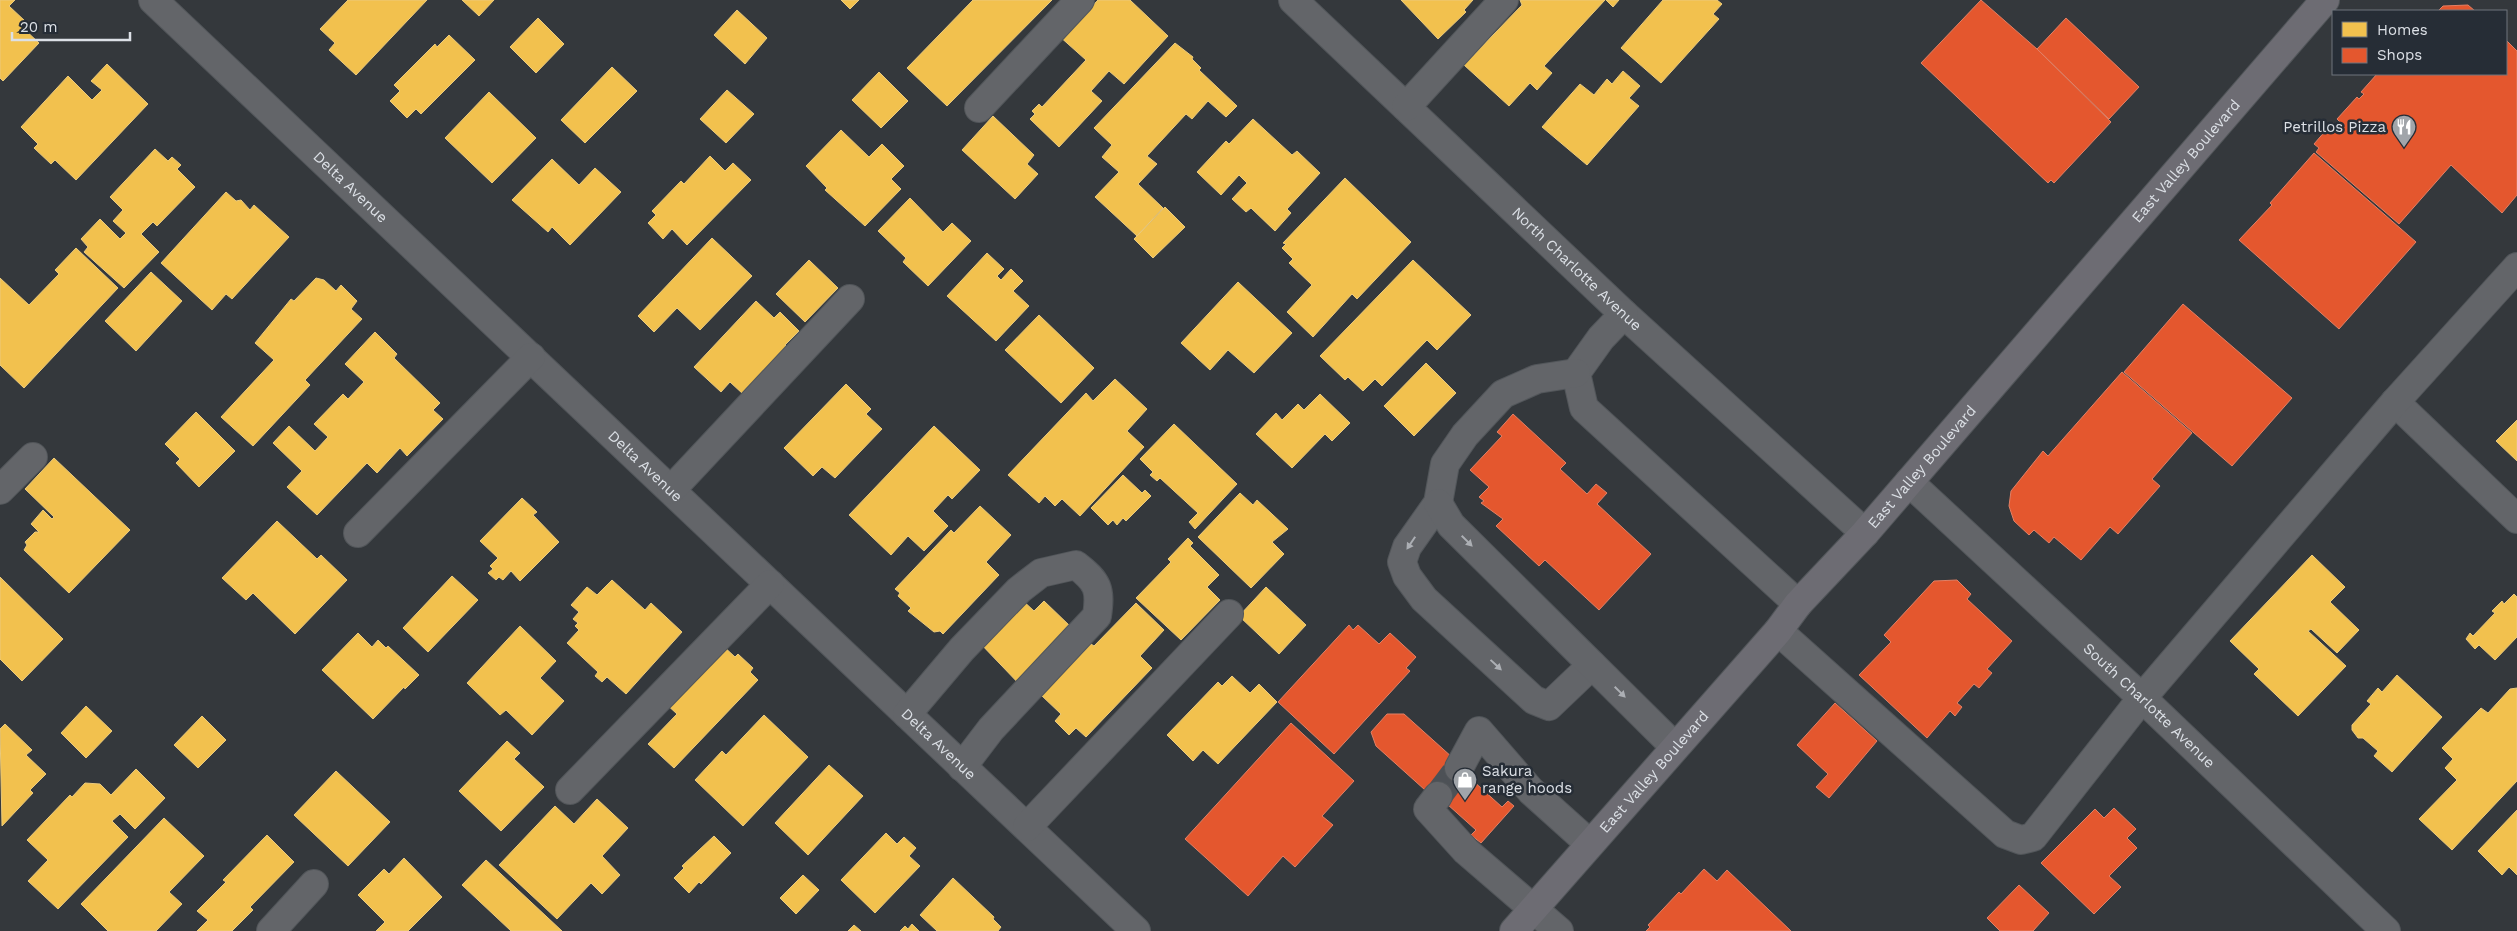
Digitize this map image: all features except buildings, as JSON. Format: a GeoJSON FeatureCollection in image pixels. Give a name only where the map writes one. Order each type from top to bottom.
{"type":"FeatureCollection","features":[{"type":"Feature","properties":{"kind":"main road","name":"East Valley Boulevard"},"geometry":{"type":"LineString","coordinates":[[1514,931],[1778,631],[1798,604],[1865,533],[2326,0]]}},
{"type":"Feature","properties":{"kind":"street","name":"Delta Avenue"},"geometry":{"type":"LineString","coordinates":[[154,0],[1136,931]]}},
{"type":"Feature","properties":{"kind":"street"},"geometry":{"type":"LineString","coordinates":[[979,108],[1080,0]]}},
{"type":"Feature","properties":{"kind":"street","name":"North Charlotte Avenue"},"geometry":{"type":"LineString","coordinates":[[1293,0],[1624,314],[1865,533]]}},
{"type":"Feature","properties":{"kind":"street"},"geometry":{"type":"LineString","coordinates":[[1406,107],[1504,0]]}},
{"type":"Feature","properties":{"kind":"street"},"geometry":{"type":"LineString","coordinates":[[1778,631],[2005,834],[2021,840],[2033,837],[2142,698],[2396,402],[2517,267]]}},
{"type":"Feature","properties":{"kind":"street"},"geometry":{"type":"LineString","coordinates":[[671,490],[850,299]]}},
{"type":"Feature","properties":{"kind":"street"},"geometry":{"type":"LineString","coordinates":[[1592,665],[1549,706],[1534,700],[1424,599],[1407,576],[1402,562],[1407,547],[1438,503],[1445,464],[1465,435],[1503,394],[1537,379],[1576,373],[1601,338],[1624,314]]}},
{"type":"Feature","properties":{"kind":"street"},"geometry":{"type":"LineString","coordinates":[[358,533],[531,357]]}},
{"type":"Feature","properties":{"kind":"street"},"geometry":{"type":"LineString","coordinates":[[1576,373],[1584,408],[1798,604]]}},
{"type":"Feature","properties":{"kind":"street"},"geometry":{"type":"LineString","coordinates":[[2396,402],[2517,520]]}},
{"type":"Feature","properties":{"kind":"street"},"geometry":{"type":"LineString","coordinates":[[0,490],[33,457]]}},
{"type":"Feature","properties":{"kind":"street","name":"South Charlotte Avenue"},"geometry":{"type":"LineString","coordinates":[[1909,482],[2142,698],[2386,931]]}},
{"type":"Feature","properties":{"kind":"street"},"geometry":{"type":"LineString","coordinates":[[1438,503],[1451,525],[1675,747]]}},
{"type":"Feature","properties":{"kind":"street"},"geometry":{"type":"LineString","coordinates":[[907,714],[962,649],[1026,584],[1041,573],[1076,565],[1091,576],[1100,593],[1097,616],[991,729],[962,767]]}},
{"type":"Feature","properties":{"kind":"street"},"geometry":{"type":"LineString","coordinates":[[570,790],[770,584]]}},
{"type":"Feature","properties":{"kind":"street"},"geometry":{"type":"LineString","coordinates":[[1027,827],[1229,614]]}},
{"type":"Feature","properties":{"kind":"street"},"geometry":{"type":"LineString","coordinates":[[1459,768],[1479,731],[1531,791],[1590,844]]}},
{"type":"Feature","properties":{"kind":"street"},"geometry":{"type":"LineString","coordinates":[[1438,796],[1428,809],[1466,851],[1534,907],[1559,931]]}},
{"type":"Feature","properties":{"kind":"street"},"geometry":{"type":"LineString","coordinates":[[271,931],[314,884]]}},
{"type":"Feature","properties":{"kind":"tunnel"},"geometry":{"type":"LineString","coordinates":[[1438,796],[1459,768]]}},
{"type":"Feature","properties":{"kind":"place","name":"Petrillos Pizza"},"geometry":{"type":"Point","coordinates":[2404,148]}},
{"type":"Feature","properties":{"kind":"place","name":"Sakura range hoods"},"geometry":{"type":"Point","coordinates":[1465,801]}}]}
